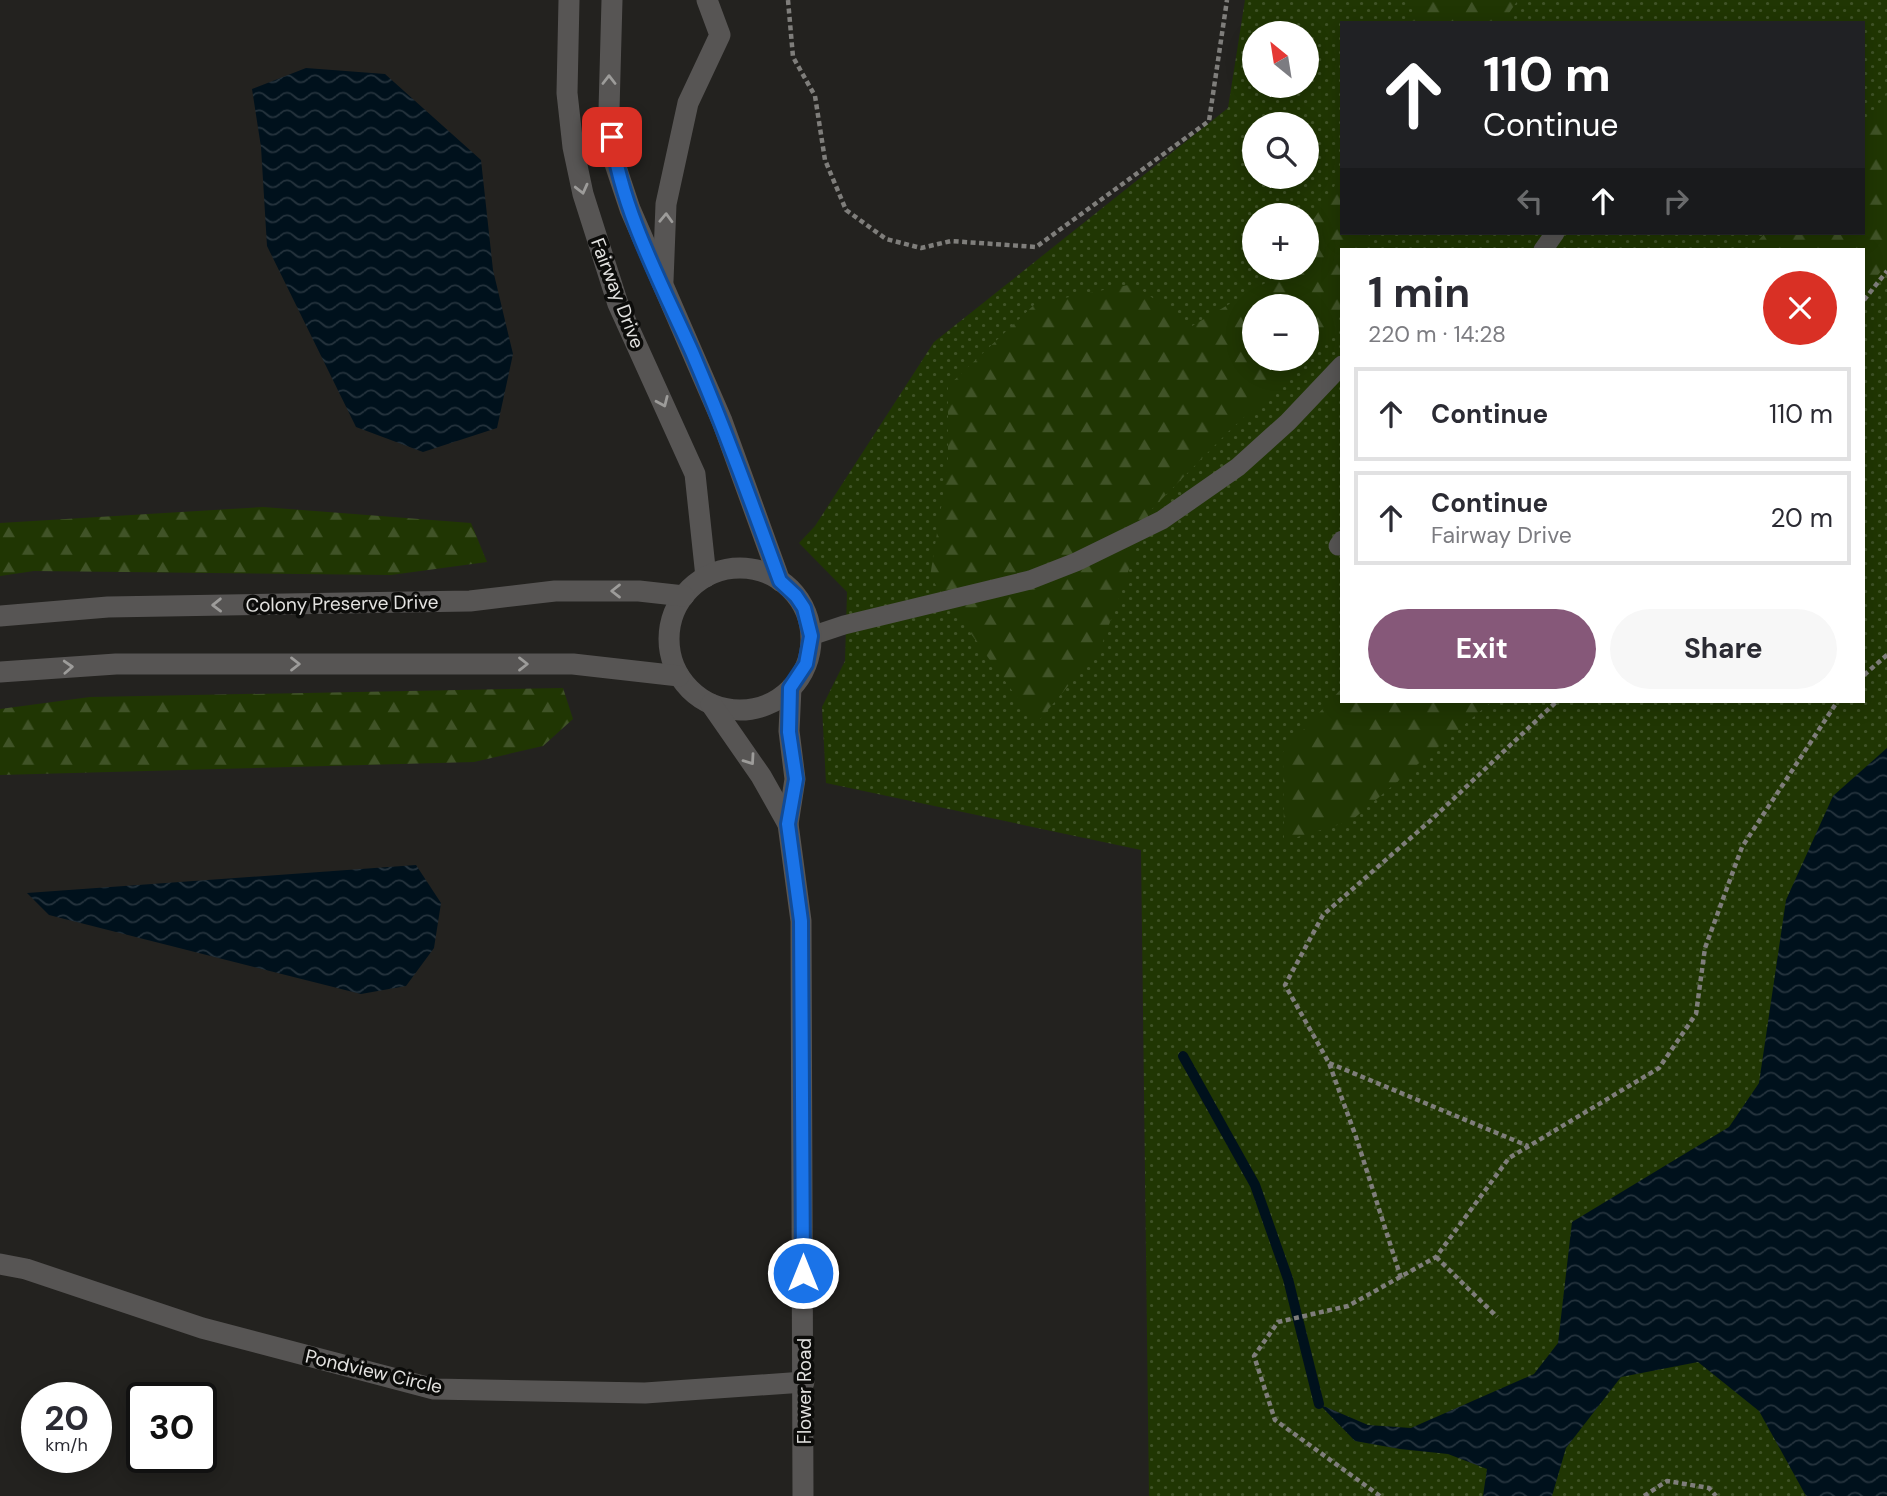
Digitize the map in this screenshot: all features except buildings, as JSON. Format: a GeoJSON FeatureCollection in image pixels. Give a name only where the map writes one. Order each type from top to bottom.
{"type":"FeatureCollection","features":[{"type":"Feature","properties":{"kind":"street","name":"Fairway Drive"},"geometry":{"type":"LineString","coordinates":[[569,0],[567,93],[573,147],[583,194],[618,304],[695,474],[706,577]]}},
{"type":"Feature","properties":{"kind":"street"},"geometry":{"type":"LineString","coordinates":[[612,0],[609,110],[615,164],[630,209],[722,421],[780,581]]}},
{"type":"Feature","properties":{"kind":"street"},"geometry":{"type":"LineString","coordinates":[[663,286],[666,204],[688,103],[720,35],[707,0]]}},
{"type":"Feature","properties":{"kind":"street"},"geometry":{"type":"LineString","coordinates":[[739,568],[761,572],[780,581],[804,608],[811,636],[806,664],[790,688],[780,698],[753,709],[725,709],[711,704],[693,692],[679,677],[669,649],[669,635],[676,607],[684,596],[706,577],[719,571],[739,568]]}},
{"type":"Feature","properties":{"kind":"street","name":"Colony Preserve Drive"},"geometry":{"type":"LineString","coordinates":[[0,615],[108,607],[470,601],[555,591],[639,591],[684,596]]}},
{"type":"Feature","properties":{"kind":"street"},"geometry":{"type":"LineString","coordinates":[[0,673],[116,664],[573,664],[679,677]]}},
{"type":"Feature","properties":{"kind":"street","name":"Flower Road"},"geometry":{"type":"LineString","coordinates":[[790,688],[789,732],[796,779],[788,824],[801,921],[803,1496]]}},
{"type":"Feature","properties":{"kind":"street","name":"Flower Road"},"geometry":{"type":"LineString","coordinates":[[711,704],[761,776],[788,824]]}},
{"type":"Feature","properties":{"kind":"street","name":"Pondview Circle"},"geometry":{"type":"LineString","coordinates":[[0,1264],[26,1269],[202,1328],[433,1389],[645,1393],[804,1382]]}},
{"type":"Feature","properties":{"kind":"lane"},"geometry":{"type":"LineString","coordinates":[[811,636],[844,625],[1030,580],[1076,562],[1162,520],[1238,467],[1288,422],[1340,367]]}},
{"type":"Feature","properties":{"kind":"path"},"geometry":{"type":"LineString","coordinates":[[788,0],[793,57],[815,96],[825,160],[846,211],[886,239],[921,248],[951,240],[1036,247],[1209,121],[1227,0]]}},
{"type":"Feature","properties":{"kind":"path"},"geometry":{"type":"LineString","coordinates":[[1865,299],[1887,271]]}},
{"type":"Feature","properties":{"kind":"path"},"geometry":{"type":"LineString","coordinates":[[1865,674],[1887,655]]}},
{"type":"Feature","properties":{"kind":"path"},"geometry":{"type":"LineString","coordinates":[[1401,1278],[1356,1137],[1329,1063],[1285,985],[1323,915],[1430,821],[1555,703]]}},
{"type":"Feature","properties":{"kind":"path"},"geometry":{"type":"LineString","coordinates":[[1380,1496],[1275,1420],[1254,1356],[1278,1322],[1349,1306],[1436,1257],[1508,1158],[1658,1068],[1696,1014],[1705,948],[1742,847],[1835,703]]}},
{"type":"Feature","properties":{"kind":"path"},"geometry":{"type":"LineString","coordinates":[[1329,1063],[1528,1146]]}},
{"type":"Feature","properties":{"kind":"path"},"geometry":{"type":"LineString","coordinates":[[1436,1257],[1497,1317]]}},
{"type":"Feature","properties":{"kind":"path"},"geometry":{"type":"LineString","coordinates":[[1644,1496],[1667,1481],[1709,1488],[1716,1496]]}},
{"type":"Feature","properties":{"kind":"green space"},"geometry":{"type":"Polygon","coordinates":[[[1245,0],[1887,0],[1887,1496],[1149,1496],[1141,850],[826,783],[822,707],[845,661],[847,592],[799,543],[815,526],[934,342],[1228,108],[1245,0]]]}},
{"type":"Feature","properties":{"kind":"green space"},"geometry":{"type":"Polygon","coordinates":[[[1417,0],[1518,0],[1503,21],[1408,21],[1417,0]]]}},
{"type":"Feature","properties":{"kind":"green space"},"geometry":{"type":"Polygon","coordinates":[[[1887,95],[1887,264],[1865,291],[1865,248],[1752,248],[1763,235],[1865,235],[1865,120],[1887,95]]]}},
{"type":"Feature","properties":{"kind":"green space"},"geometry":{"type":"Polygon","coordinates":[[[1340,174],[1340,235],[1369,235],[1367,248],[1340,248],[1340,316],[1329,340],[1319,349],[1319,294],[1247,294],[1267,282],[1319,280],[1319,211],[1330,196],[1340,174]]]}},
{"type":"Feature","properties":{"kind":"green space"},"geometry":{"type":"Polygon","coordinates":[[[1133,284],[1192,326],[1242,297],[1242,371],[1295,371],[1229,431],[1150,511],[1101,647],[1036,724],[930,577],[948,464],[948,386],[1035,304],[1133,284]]]}},
{"type":"Feature","properties":{"kind":"green space"},"geometry":{"type":"Polygon","coordinates":[[[263,507],[471,523],[487,562],[391,575],[34,571],[0,576],[0,523],[263,507]]]}},
{"type":"Feature","properties":{"kind":"green space"},"geometry":{"type":"Polygon","coordinates":[[[563,688],[573,719],[543,746],[474,762],[0,775],[0,709],[90,697],[563,688]]]}},
{"type":"Feature","properties":{"kind":"green space"},"geometry":{"type":"Polygon","coordinates":[[[1340,690],[1340,703],[1490,703],[1351,821],[1284,841],[1283,752],[1340,690]]]}},
{"type":"Feature","properties":{"kind":"water"},"geometry":{"type":"Polygon","coordinates":[[[306,68],[385,74],[481,160],[493,270],[513,354],[497,428],[423,452],[356,427],[267,246],[261,147],[252,89],[306,68]]]}},
{"type":"Feature","properties":{"kind":"water"},"geometry":{"type":"Polygon","coordinates":[[[1887,748],[1887,1496],[1806,1496],[1759,1411],[1698,1362],[1621,1377],[1566,1448],[1552,1496],[1483,1496],[1487,1469],[1448,1454],[1355,1441],[1319,1404],[1368,1425],[1411,1428],[1534,1374],[1558,1343],[1572,1222],[1729,1127],[1759,1083],[1786,900],[1833,796],[1887,748]]]}},
{"type":"Feature","properties":{"kind":"water"},"geometry":{"type":"Polygon","coordinates":[[[416,865],[441,903],[434,948],[406,986],[361,994],[49,915],[27,893],[416,865]]]}},
{"type":"Feature","properties":{"kind":"waterway"},"geometry":{"type":"LineString","coordinates":[[1183,1056],[1255,1185],[1288,1279],[1319,1404]]}},
{"type":"Feature","properties":{"kind":"route"},"geometry":{"type":"LineString","coordinates":[[612,137],[615,164],[630,209],[722,421],[780,581],[804,608],[811,636],[806,664],[790,688],[789,732],[796,779],[788,824],[801,921],[803,1273]]}}]}
